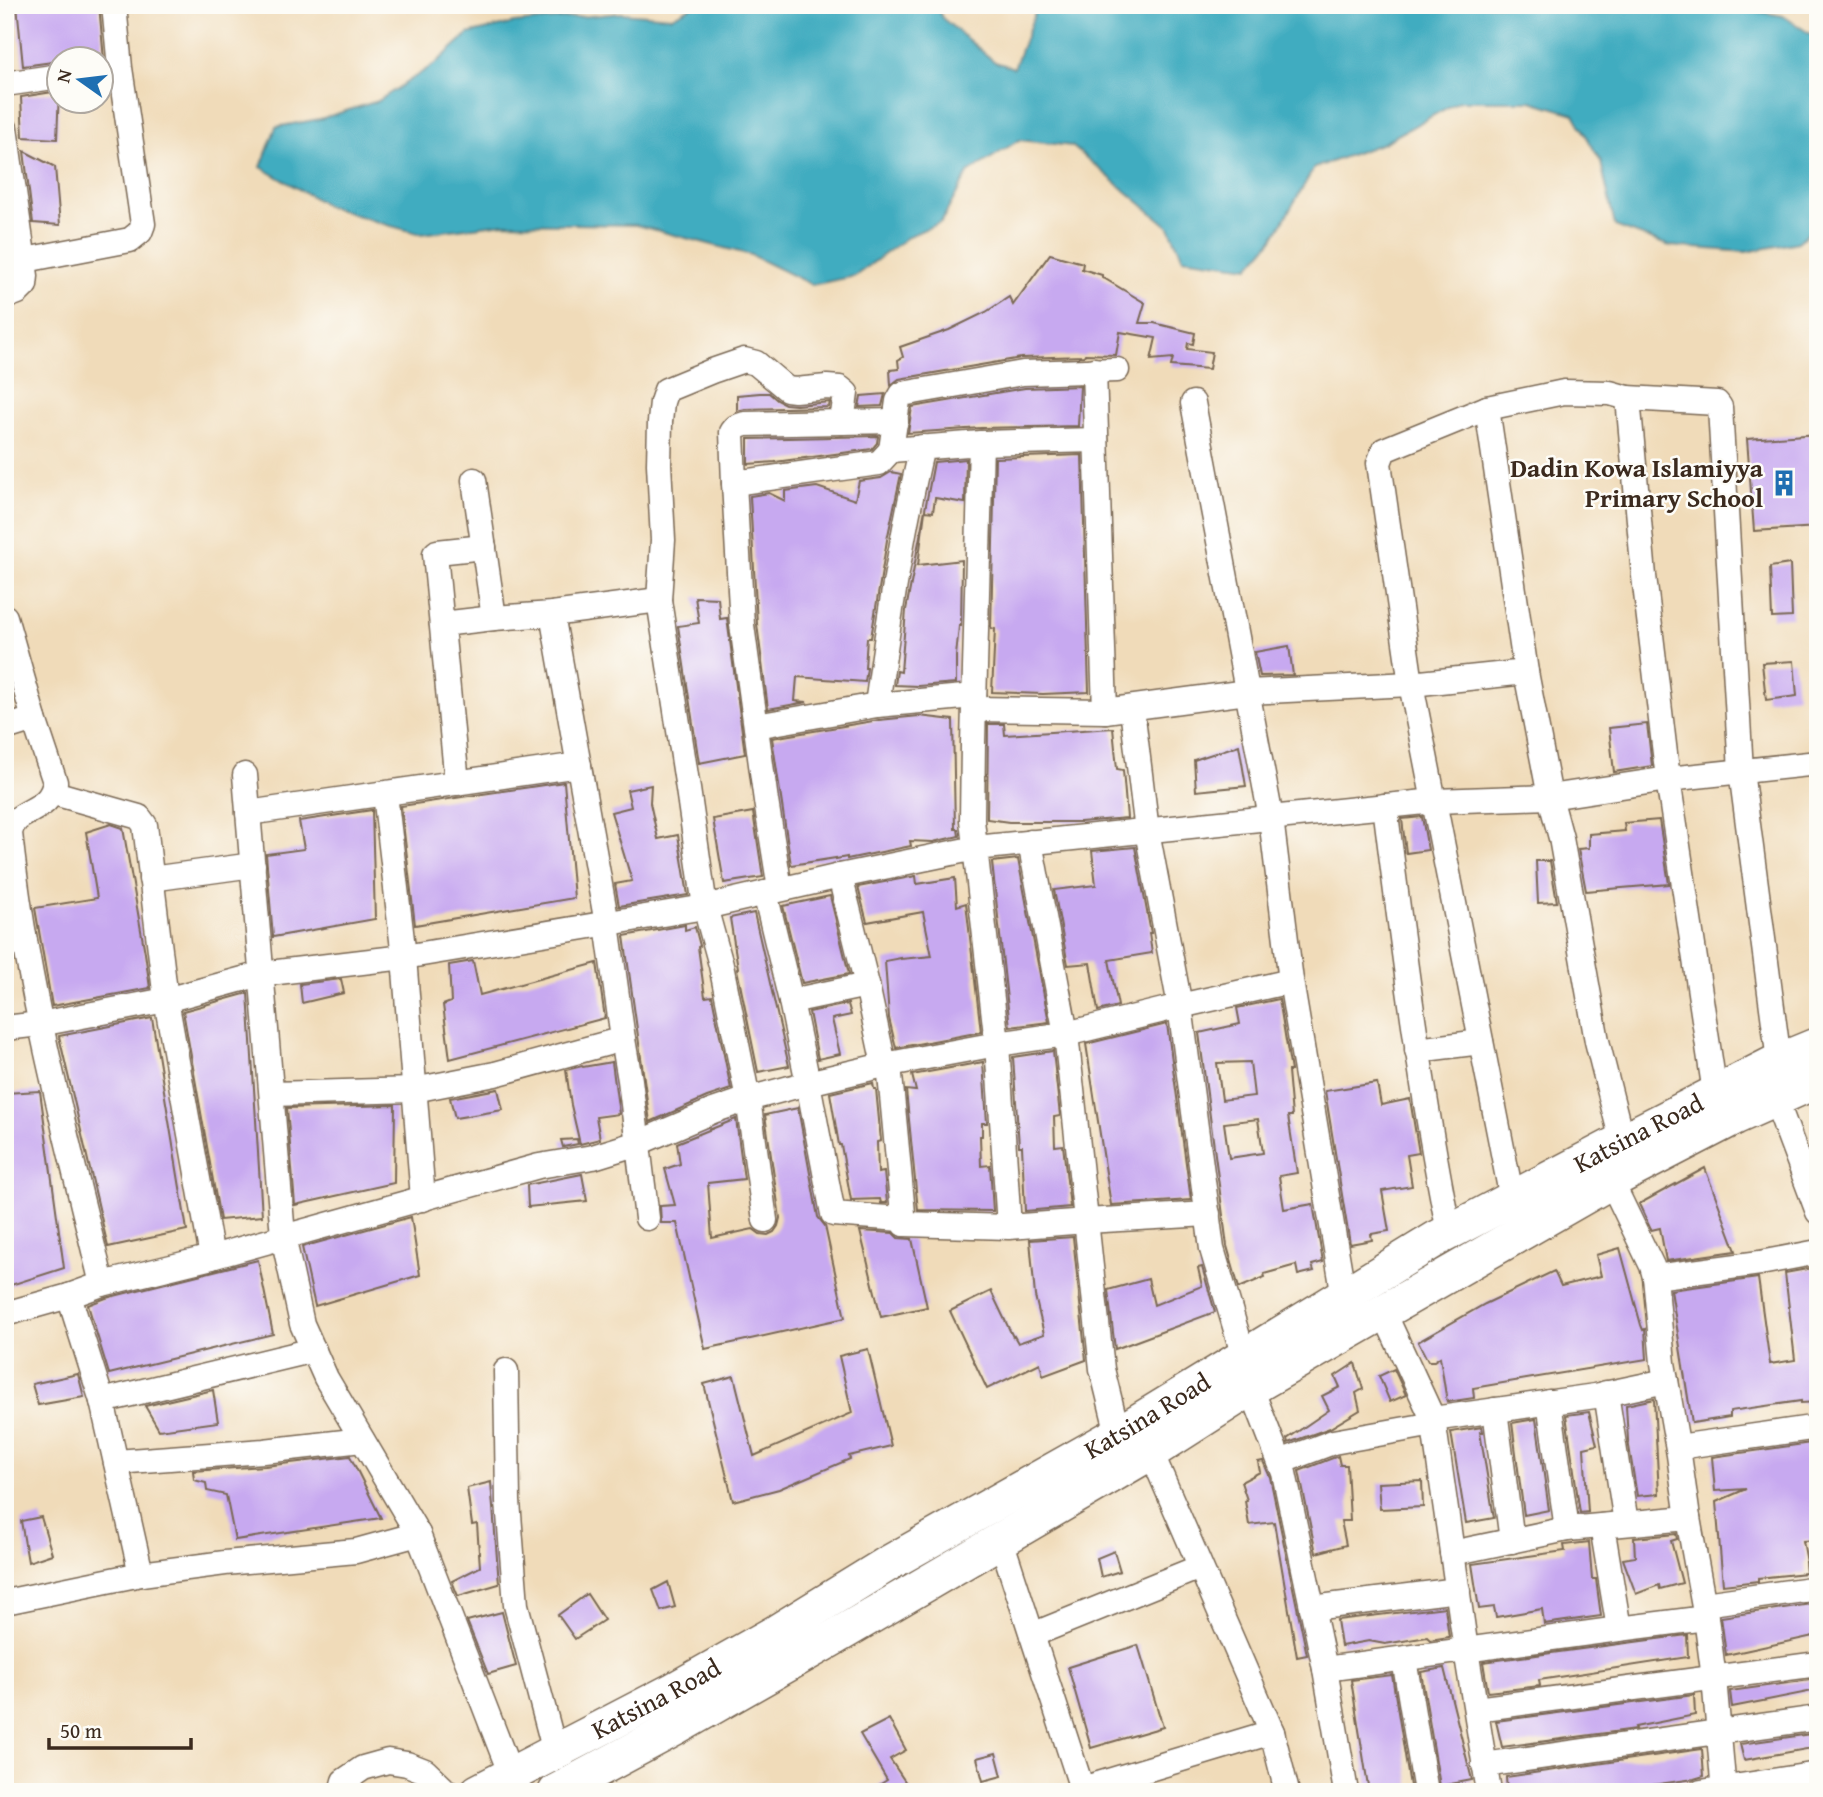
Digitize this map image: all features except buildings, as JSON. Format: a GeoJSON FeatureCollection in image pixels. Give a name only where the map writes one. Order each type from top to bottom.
{"type":"FeatureCollection","features":[{"type":"Feature","properties":{"kind":"highway","name":"Katsina Road"},"geometry":{"type":"LineString","coordinates":[[556,1792],[677,1727],[1151,1452],[1344,1297],[1449,1232],[1622,1140],[1779,1061],[1818,1045]]}},
{"type":"Feature","properties":{"kind":"highway","name":"Katsina Road"},"geometry":{"type":"LineString","coordinates":[[478,1792],[720,1665],[889,1563],[1118,1434],[1384,1312],[1611,1181],[1735,1117],[1818,1080]]}},
{"type":"Feature","properties":{"kind":"street"},"geometry":{"type":"LineString","coordinates":[[112,46],[114,5]]}},
{"type":"Feature","properties":{"kind":"street"},"geometry":{"type":"LineString","coordinates":[[5,84],[46,78]]}},
{"type":"Feature","properties":{"kind":"street"},"geometry":{"type":"LineString","coordinates":[[25,260],[130,240],[140,232],[143,224],[116,93]]}},
{"type":"Feature","properties":{"kind":"street"},"geometry":{"type":"LineString","coordinates":[[5,128],[10,189],[25,260],[25,285],[18,292],[5,297]]}},
{"type":"Feature","properties":{"kind":"street"},"geometry":{"type":"LineString","coordinates":[[765,1220],[748,1099],[721,965],[705,907],[659,600],[663,540],[660,422],[666,390],[712,370],[744,360],[757,363],[787,389],[841,388],[846,393],[842,422]]}},
{"type":"Feature","properties":{"kind":"street"},"geometry":{"type":"LineString","coordinates":[[734,483],[879,463],[891,450],[898,401],[902,394],[1023,373],[1106,370],[1096,440],[1105,711]]}},
{"type":"Feature","properties":{"kind":"street"},"geometry":{"type":"LineString","coordinates":[[1512,1199],[1411,684],[1379,463],[1384,450],[1487,408],[1564,392],[1610,393],[1628,397],[1717,403],[1720,407],[1741,771],[1779,1061]]}},
{"type":"Feature","properties":{"kind":"street"},"geometry":{"type":"LineString","coordinates":[[1628,397],[1644,576],[1668,779],[1715,1093]]}},
{"type":"Feature","properties":{"kind":"street"},"geometry":{"type":"LineString","coordinates":[[1193,403],[1271,818],[1291,981],[1344,1297]]}},
{"type":"Feature","properties":{"kind":"street"},"geometry":{"type":"LineString","coordinates":[[1487,408],[1526,672],[1597,1041],[1622,1140]]}},
{"type":"Feature","properties":{"kind":"street"},"geometry":{"type":"LineString","coordinates":[[896,421],[745,424],[736,427],[732,432],[742,625],[756,726],[772,891],[833,1214],[901,1219],[904,1224]]}},
{"type":"Feature","properties":{"kind":"street"},"geometry":{"type":"LineString","coordinates":[[891,450],[981,443],[1096,440]]}},
{"type":"Feature","properties":{"kind":"street"},"geometry":{"type":"LineString","coordinates":[[981,443],[972,820],[997,1044],[1009,1227]]}},
{"type":"Feature","properties":{"kind":"street"},"geometry":{"type":"LineString","coordinates":[[877,705],[909,503],[922,447]]}},
{"type":"Feature","properties":{"kind":"street"},"geometry":{"type":"LineString","coordinates":[[474,480],[494,618]]}},
{"type":"Feature","properties":{"kind":"street"},"geometry":{"type":"LineString","coordinates":[[457,783],[436,552],[484,547]]}},
{"type":"Feature","properties":{"kind":"street"},"geometry":{"type":"LineString","coordinates":[[442,624],[552,614],[659,600]]}},
{"type":"Feature","properties":{"kind":"street"},"geometry":{"type":"LineString","coordinates":[[552,614],[607,924],[648,1218]]}},
{"type":"Feature","properties":{"kind":"street"},"geometry":{"type":"LineString","coordinates":[[6,623],[55,782],[54,793],[45,803],[11,825],[16,895],[40,1024],[102,1284]]}},
{"type":"Feature","properties":{"kind":"street"},"geometry":{"type":"LineString","coordinates":[[756,726],[877,705],[974,702],[1105,711],[1247,692],[1411,684],[1526,672]]}},
{"type":"Feature","properties":{"kind":"street"},"geometry":{"type":"LineString","coordinates":[[1132,709],[1147,831],[1180,1006],[1212,1249],[1248,1373],[1280,1462],[1325,1669],[1346,1792]]}},
{"type":"Feature","properties":{"kind":"street"},"geometry":{"type":"LineString","coordinates":[[5,728],[34,719]]}},
{"type":"Feature","properties":{"kind":"street"},"geometry":{"type":"LineString","coordinates":[[5,1028],[166,1000],[261,974],[404,957],[705,907],[976,848],[1435,801],[1550,797],[1668,779],[1818,763]]}},
{"type":"Feature","properties":{"kind":"street"},"geometry":{"type":"LineString","coordinates":[[248,813],[579,765]]}},
{"type":"Feature","properties":{"kind":"street"},"geometry":{"type":"LineString","coordinates":[[245,775],[283,1236],[302,1324],[326,1378],[418,1534],[511,1775]]}},
{"type":"Feature","properties":{"kind":"street"},"geometry":{"type":"LineString","coordinates":[[54,793],[139,817],[145,825],[166,1000],[212,1257]]}},
{"type":"Feature","properties":{"kind":"street"},"geometry":{"type":"LineString","coordinates":[[385,794],[404,957],[423,1199]]}},
{"type":"Feature","properties":{"kind":"street"},"geometry":{"type":"LineString","coordinates":[[1385,806],[1417,1050],[1449,1232]]}},
{"type":"Feature","properties":{"kind":"street"},"geometry":{"type":"LineString","coordinates":[[1030,842],[1066,1034],[1102,1369],[1118,1434]]}},
{"type":"Feature","properties":{"kind":"street"},"geometry":{"type":"LineString","coordinates":[[151,879],[253,865]]}},
{"type":"Feature","properties":{"kind":"street"},"geometry":{"type":"LineString","coordinates":[[841,876],[887,1064],[904,1224]]}},
{"type":"Feature","properties":{"kind":"street"},"geometry":{"type":"LineString","coordinates":[[5,1314],[102,1284],[212,1257],[539,1166],[593,1157],[638,1143],[713,1111],[808,1083],[887,1064],[1066,1034],[1291,981]]}},
{"type":"Feature","properties":{"kind":"street"},"geometry":{"type":"LineString","coordinates":[[791,1002],[867,985]]}},
{"type":"Feature","properties":{"kind":"street"},"geometry":{"type":"LineString","coordinates":[[272,1094],[414,1090],[495,1074],[622,1039]]}},
{"type":"Feature","properties":{"kind":"street"},"geometry":{"type":"LineString","coordinates":[[1417,1050],[1481,1042]]}},
{"type":"Feature","properties":{"kind":"street"},"geometry":{"type":"LineString","coordinates":[[1775,1098],[1818,1212]]}},
{"type":"Feature","properties":{"kind":"street"},"geometry":{"type":"LineString","coordinates":[[1611,1181],[1655,1277],[1667,1381],[1714,1678],[1719,1733],[1716,1791],[1818,1774]]}},
{"type":"Feature","properties":{"kind":"street"},"geometry":{"type":"LineString","coordinates":[[904,1224],[1009,1227],[1208,1214]]}},
{"type":"Feature","properties":{"kind":"street"},"geometry":{"type":"LineString","coordinates":[[1655,1277],[1818,1252]]}},
{"type":"Feature","properties":{"kind":"street"},"geometry":{"type":"LineString","coordinates":[[69,1296],[102,1401],[141,1574]]}},
{"type":"Feature","properties":{"kind":"street"},"geometry":{"type":"LineString","coordinates":[[1384,1312],[1433,1422],[1489,1792]]}},
{"type":"Feature","properties":{"kind":"street"},"geometry":{"type":"LineString","coordinates":[[102,1401],[314,1350]]}},
{"type":"Feature","properties":{"kind":"street"},"geometry":{"type":"LineString","coordinates":[[506,1371],[508,1502],[516,1605],[555,1752]]}},
{"type":"Feature","properties":{"kind":"street"},"geometry":{"type":"LineString","coordinates":[[1280,1462],[1334,1442],[1495,1410],[1667,1381]]}},
{"type":"Feature","properties":{"kind":"street"},"geometry":{"type":"LineString","coordinates":[[1606,1393],[1619,1629]]}},
{"type":"Feature","properties":{"kind":"street"},"geometry":{"type":"LineString","coordinates":[[1549,1402],[1567,1529]]}},
{"type":"Feature","properties":{"kind":"street"},"geometry":{"type":"LineString","coordinates":[[1495,1410],[1511,1541]]}},
{"type":"Feature","properties":{"kind":"street"},"geometry":{"type":"LineString","coordinates":[[1678,1447],[1818,1427]]}},
{"type":"Feature","properties":{"kind":"street"},"geometry":{"type":"LineString","coordinates":[[116,1462],[264,1451],[362,1440]]}},
{"type":"Feature","properties":{"kind":"street"},"geometry":{"type":"LineString","coordinates":[[1151,1452],[1272,1732],[1287,1792]]}},
{"type":"Feature","properties":{"kind":"street"},"geometry":{"type":"LineString","coordinates":[[1452,1553],[1567,1529],[1688,1518]]}},
{"type":"Feature","properties":{"kind":"street"},"geometry":{"type":"LineString","coordinates":[[5,1602],[141,1574],[356,1551],[418,1534]]}},
{"type":"Feature","properties":{"kind":"street"},"geometry":{"type":"LineString","coordinates":[[1000,1540],[1082,1790],[1272,1732]]}},
{"type":"Feature","properties":{"kind":"street"},"geometry":{"type":"LineString","coordinates":[[1031,1635],[1200,1567]]}},
{"type":"Feature","properties":{"kind":"street"},"geometry":{"type":"LineString","coordinates":[[1325,1669],[1619,1629],[1818,1588]]}},
{"type":"Feature","properties":{"kind":"street"},"geometry":{"type":"LineString","coordinates":[[1312,1608],[1458,1590]]}},
{"type":"Feature","properties":{"kind":"street"},"geometry":{"type":"LineString","coordinates":[[1404,1659],[1426,1792]]}},
{"type":"Feature","properties":{"kind":"street"},"geometry":{"type":"LineString","coordinates":[[1476,1709],[1818,1664]]}},
{"type":"Feature","properties":{"kind":"street"},"geometry":{"type":"LineString","coordinates":[[1484,1765],[1818,1718]]}},
{"type":"Feature","properties":{"kind":"street"},"geometry":{"type":"LineString","coordinates":[[341,1792],[344,1781],[363,1768],[388,1761],[407,1764],[425,1772],[447,1792]]}},
{"type":"Feature","properties":{"kind":"water"},"geometry":{"type":"Polygon","coordinates":[[[695,5],[936,5],[942,18],[995,62],[1014,68],[1038,5],[1737,5],[1740,8],[1783,16],[1818,39],[1818,224],[1798,242],[1746,252],[1670,246],[1615,226],[1601,162],[1574,114],[1531,101],[1459,101],[1383,143],[1314,168],[1273,239],[1249,267],[1183,258],[1169,227],[1072,146],[1019,140],[968,173],[941,222],[909,236],[855,276],[812,285],[751,255],[636,225],[504,223],[421,234],[328,206],[261,167],[276,127],[320,119],[378,101],[436,63],[468,34],[514,23],[622,13],[672,17],[695,5]]]}},
{"type":"Feature","properties":{"kind":"place","name":"Dadin Kowa Islamiyya Primary School"},"geometry":{"type":"Point","coordinates":[1784,483]}}]}
